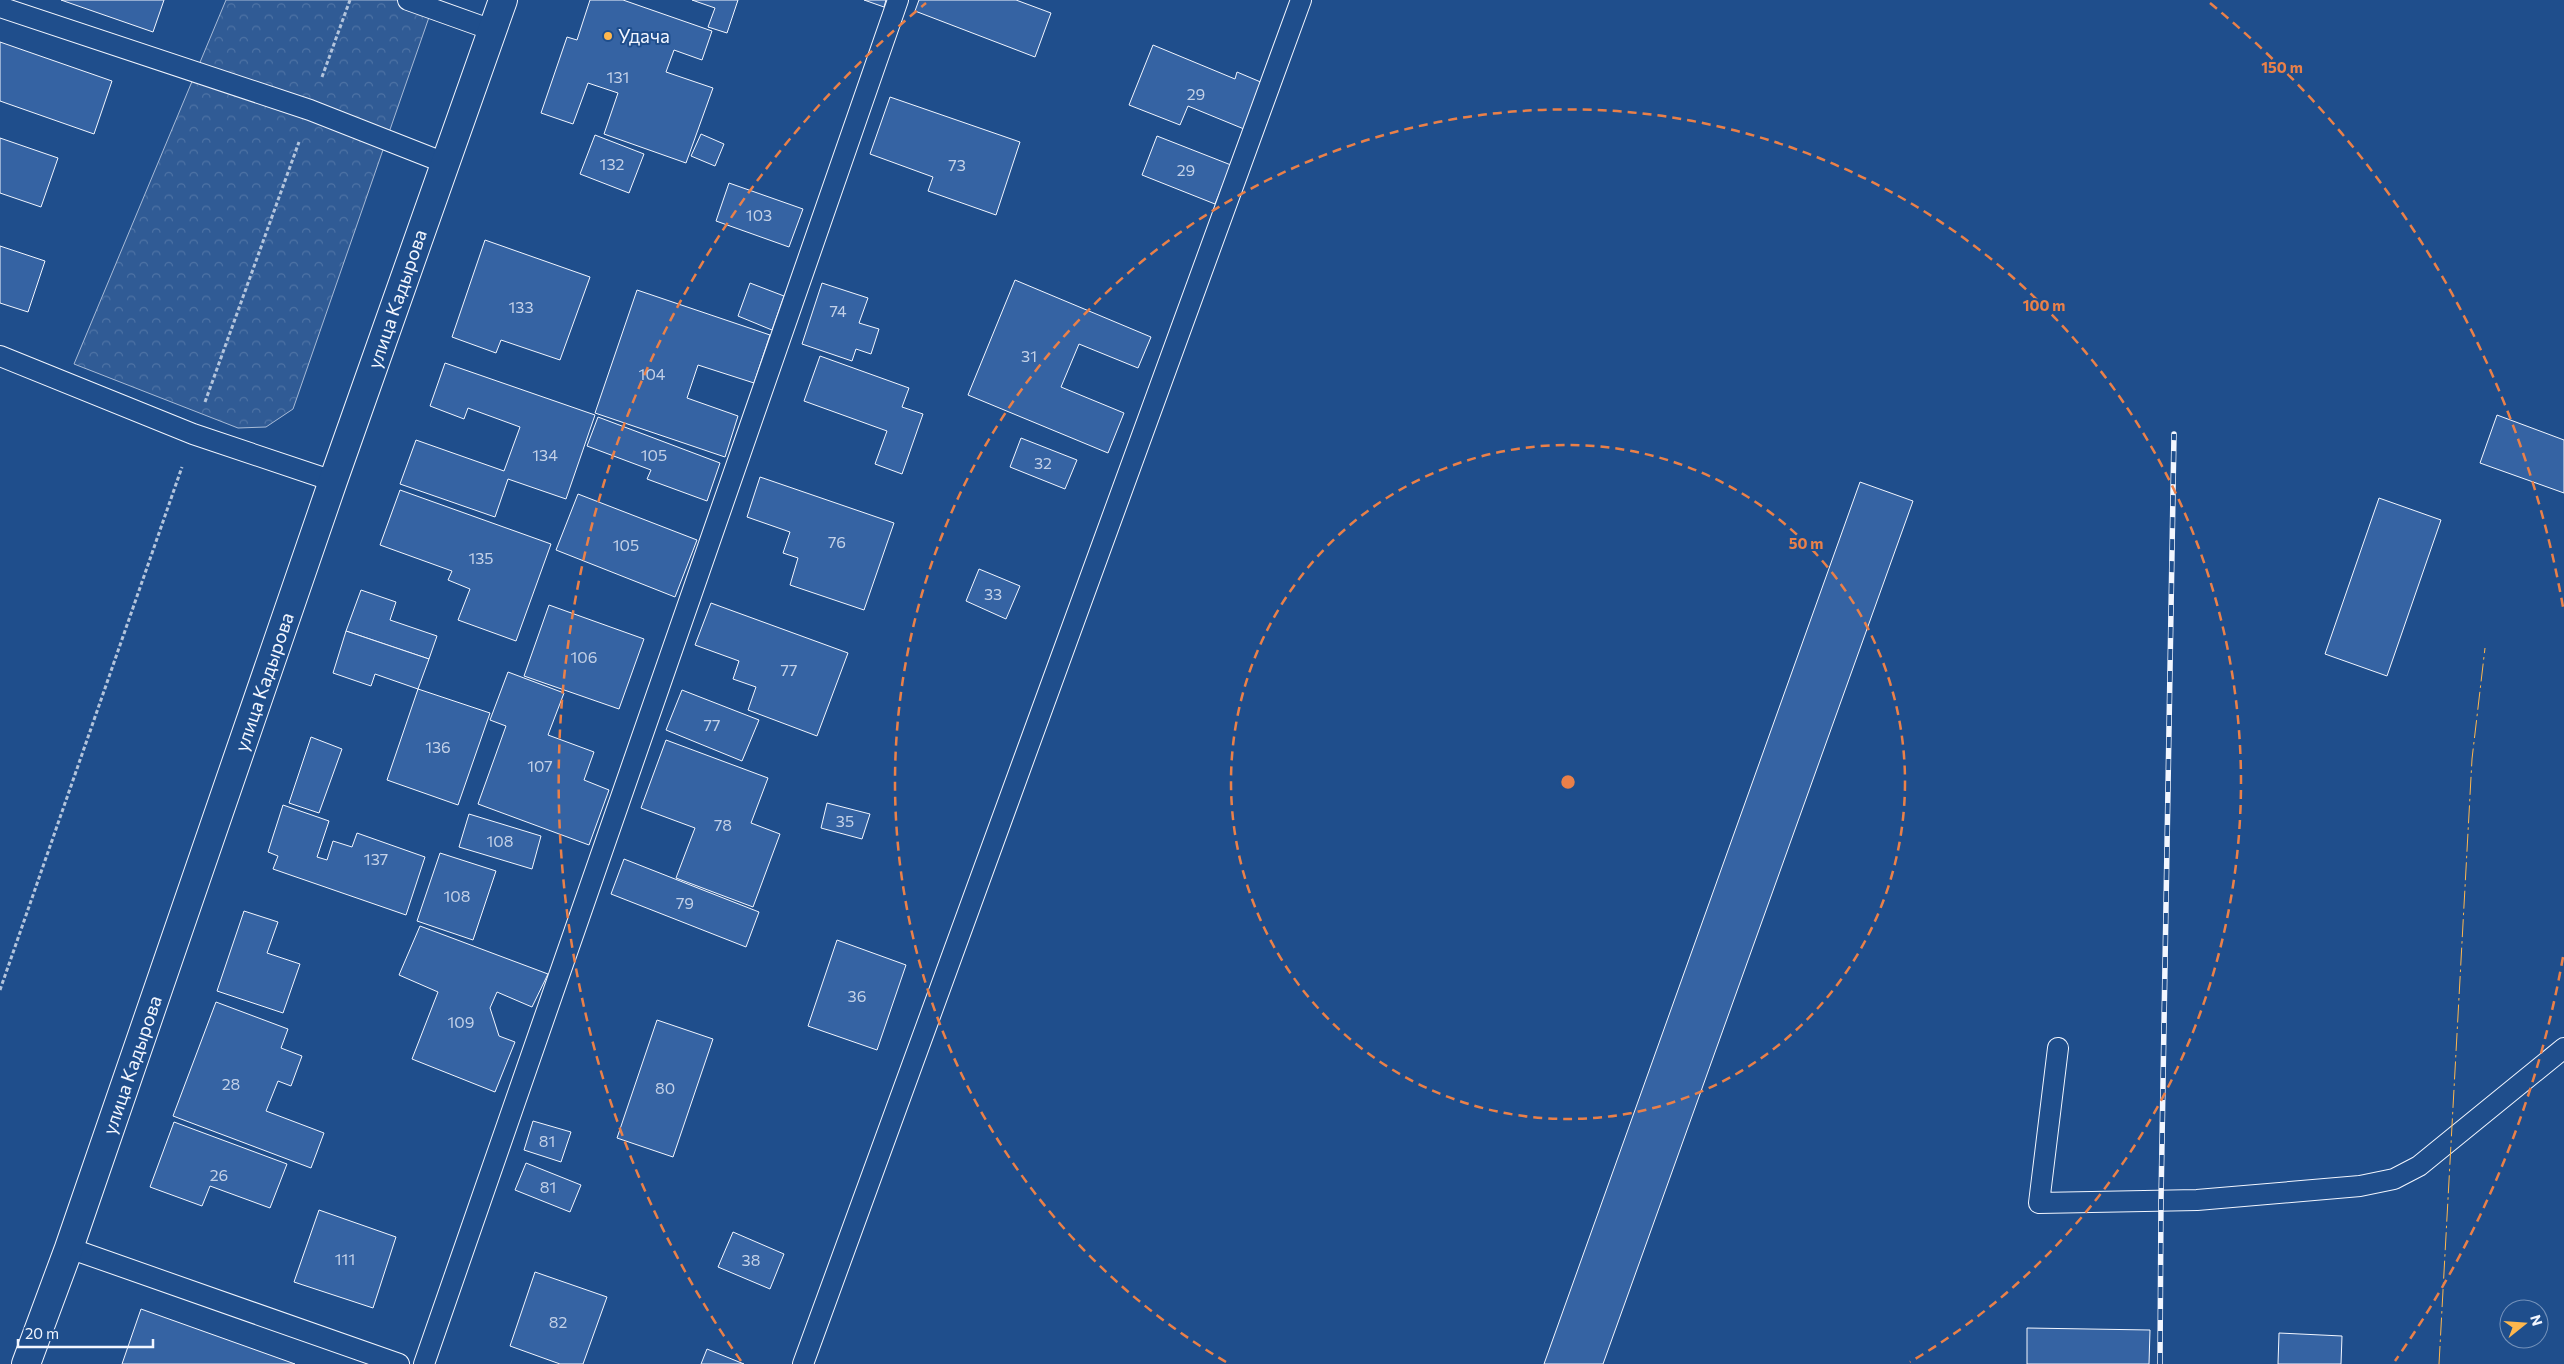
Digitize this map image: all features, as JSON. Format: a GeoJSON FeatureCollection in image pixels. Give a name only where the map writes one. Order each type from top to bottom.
{"type":"FeatureCollection","features":[{"type":"Feature","properties":{"kind":"street","name":"улица Кадырова"},"geometry":{"type":"LineString","coordinates":[[26,1364],[69,1248],[333,481],[503,0]]}},
{"type":"Feature","properties":{"kind":"lane"},"geometry":{"type":"LineString","coordinates":[[408,0],[492,30]]}},
{"type":"Feature","properties":{"kind":"lane"},"geometry":{"type":"LineString","coordinates":[[424,1364],[898,0]]}},
{"type":"Feature","properties":{"kind":"lane"},"geometry":{"type":"LineString","coordinates":[[803,1364],[1301,0]]}},
{"type":"Feature","properties":{"kind":"lane"},"geometry":{"type":"LineString","coordinates":[[0,7],[310,110],[445,163]]}},
{"type":"Feature","properties":{"kind":"lane"},"geometry":{"type":"LineString","coordinates":[[0,356],[193,434],[333,481]]}},
{"type":"Feature","properties":{"kind":"lane"},"geometry":{"type":"LineString","coordinates":[[2058,1048],[2039,1203],[2197,1200],[2360,1186],[2394,1179],[2419,1166],[2564,1048]]}},
{"type":"Feature","properties":{"kind":"lane"},"geometry":{"type":"LineString","coordinates":[[69,1248],[399,1364]]}},
{"type":"Feature","properties":{"kind":"path"},"geometry":{"type":"LineString","coordinates":[[0,990],[193,434],[350,0]]}},
{"type":"Feature","properties":{"kind":"green space"},"geometry":{"type":"Polygon","coordinates":[[[226,0],[435,0],[293,409],[266,427],[238,428],[74,364],[226,0]]]}},
{"type":"Feature","properties":{"kind":"building"},"geometry":{"type":"Polygon","coordinates":[[[61,0],[164,0],[153,32],[61,0]]]}},
{"type":"Feature","properties":{"kind":"building"},"geometry":{"type":"Polygon","coordinates":[[[590,0],[623,0],[712,31],[702,60],[674,50],[666,72],[713,88],[686,163],[604,134],[618,93],[588,83],[573,124],[541,113],[567,37],[577,40],[590,0]]]}},
{"type":"Feature","properties":{"kind":"building"},"geometry":{"type":"Polygon","coordinates":[[[692,0],[738,0],[727,33],[708,27],[715,8],[692,0]]]}},
{"type":"Feature","properties":{"kind":"building"},"geometry":{"type":"Polygon","coordinates":[[[864,0],[886,0],[884,7],[864,0]]]}},
{"type":"Feature","properties":{"kind":"building"},"geometry":{"type":"Polygon","coordinates":[[[919,0],[1016,0],[1051,13],[1035,57],[915,11],[919,0]]]}},
{"type":"Feature","properties":{"kind":"building"},"geometry":{"type":"Polygon","coordinates":[[[0,42],[112,81],[94,134],[0,101],[0,42]]]}},
{"type":"Feature","properties":{"kind":"building"},"geometry":{"type":"Polygon","coordinates":[[[1153,45],[1235,79],[1237,72],[1263,83],[1244,129],[1188,106],[1180,125],[1129,105],[1153,45]]]}},
{"type":"Feature","properties":{"kind":"building"},"geometry":{"type":"Polygon","coordinates":[[[890,97],[1020,142],[996,215],[928,191],[933,177],[870,154],[890,97]]]}},
{"type":"Feature","properties":{"kind":"building"},"geometry":{"type":"Polygon","coordinates":[[[701,134],[724,144],[715,166],[691,156],[701,134]]]}},
{"type":"Feature","properties":{"kind":"building"},"geometry":{"type":"Polygon","coordinates":[[[595,135],[644,154],[629,193],[580,174],[595,135]]]}},
{"type":"Feature","properties":{"kind":"building"},"geometry":{"type":"Polygon","coordinates":[[[1157,136],[1231,165],[1215,204],[1142,175],[1157,136]]]}},
{"type":"Feature","properties":{"kind":"building"},"geometry":{"type":"Polygon","coordinates":[[[0,138],[58,158],[41,207],[0,193],[0,138]]]}},
{"type":"Feature","properties":{"kind":"building"},"geometry":{"type":"Polygon","coordinates":[[[729,183],[803,209],[789,247],[716,221],[729,183]]]}},
{"type":"Feature","properties":{"kind":"building"},"geometry":{"type":"Polygon","coordinates":[[[485,240],[590,277],[560,360],[501,340],[496,353],[452,337],[485,240]]]}},
{"type":"Feature","properties":{"kind":"building"},"geometry":{"type":"Polygon","coordinates":[[[0,246],[45,261],[28,312],[0,303],[0,246]]]}},
{"type":"Feature","properties":{"kind":"building"},"geometry":{"type":"Polygon","coordinates":[[[1015,280],[1151,337],[1138,368],[1079,344],[1061,387],[1124,413],[1108,453],[968,395],[1015,280]]]}},
{"type":"Feature","properties":{"kind":"building"},"geometry":{"type":"Polygon","coordinates":[[[750,283],[784,296],[772,330],[738,316],[750,283]]]}},
{"type":"Feature","properties":{"kind":"building"},"geometry":{"type":"Polygon","coordinates":[[[822,283],[868,298],[859,323],[879,329],[871,354],[856,349],[852,361],[802,344],[822,283]]]}},
{"type":"Feature","properties":{"kind":"building"},"geometry":{"type":"Polygon","coordinates":[[[637,290],[770,335],[754,383],[698,365],[687,398],[738,416],[725,457],[595,413],[637,290]]]}},
{"type":"Feature","properties":{"kind":"building"},"geometry":{"type":"Polygon","coordinates":[[[820,356],[909,388],[902,407],[923,414],[902,474],[875,464],[887,431],[804,401],[820,356]]]}},
{"type":"Feature","properties":{"kind":"building"},"geometry":{"type":"Polygon","coordinates":[[[445,363],[595,415],[566,499],[508,479],[495,517],[400,484],[416,440],[504,471],[520,427],[468,408],[464,419],[430,406],[445,363]]]}},
{"type":"Feature","properties":{"kind":"building"},"geometry":{"type":"Polygon","coordinates":[[[2497,415],[2564,440],[2564,493],[2480,463],[2497,415]]]}},
{"type":"Feature","properties":{"kind":"building"},"geometry":{"type":"Polygon","coordinates":[[[598,417],[720,463],[707,501],[647,479],[651,470],[587,446],[598,417]]]}},
{"type":"Feature","properties":{"kind":"building"},"geometry":{"type":"Polygon","coordinates":[[[1021,438],[1077,460],[1065,489],[1010,467],[1021,438]]]}},
{"type":"Feature","properties":{"kind":"building"},"geometry":{"type":"Polygon","coordinates":[[[760,477],[894,523],[864,610],[790,585],[798,558],[783,553],[790,532],[747,517],[760,477]]]}},
{"type":"Feature","properties":{"kind":"building"},"geometry":{"type":"Polygon","coordinates":[[[1860,482],[1913,501],[1603,1364],[1544,1364],[1860,482]]]}},
{"type":"Feature","properties":{"kind":"building"},"geometry":{"type":"Polygon","coordinates":[[[400,490],[551,544],[516,641],[458,620],[470,589],[448,580],[452,571],[380,545],[400,490]]]}},
{"type":"Feature","properties":{"kind":"building"},"geometry":{"type":"Polygon","coordinates":[[[578,494],[697,540],[675,597],[556,550],[578,494]]]}},
{"type":"Feature","properties":{"kind":"building"},"geometry":{"type":"Polygon","coordinates":[[[2379,498],[2441,520],[2387,676],[2325,654],[2379,498]]]}},
{"type":"Feature","properties":{"kind":"building"},"geometry":{"type":"Polygon","coordinates":[[[979,569],[1020,586],[1006,619],[966,601],[979,569]]]}},
{"type":"Feature","properties":{"kind":"building"},"geometry":{"type":"Polygon","coordinates":[[[361,590],[396,602],[390,620],[437,636],[429,659],[346,631],[361,590]]]}},
{"type":"Feature","properties":{"kind":"building"},"geometry":{"type":"Polygon","coordinates":[[[711,603],[848,653],[817,736],[748,710],[756,687],[733,679],[739,661],[695,645],[711,603]]]}},
{"type":"Feature","properties":{"kind":"building"},"geometry":{"type":"Polygon","coordinates":[[[549,605],[644,639],[619,709],[524,676],[549,605]]]}},
{"type":"Feature","properties":{"kind":"building"},"geometry":{"type":"Polygon","coordinates":[[[346,631],[429,659],[418,689],[375,674],[371,686],[333,673],[346,631]]]}},
{"type":"Feature","properties":{"kind":"building"},"geometry":{"type":"Polygon","coordinates":[[[508,672],[564,693],[548,735],[594,752],[584,780],[609,790],[589,845],[478,804],[506,726],[490,720],[508,672]]]}},
{"type":"Feature","properties":{"kind":"building"},"geometry":{"type":"Polygon","coordinates":[[[418,689],[490,713],[458,805],[387,780],[418,689]]]}},
{"type":"Feature","properties":{"kind":"building"},"geometry":{"type":"Polygon","coordinates":[[[682,690],[759,720],[742,761],[666,730],[682,690]]]}},
{"type":"Feature","properties":{"kind":"building"},"geometry":{"type":"Polygon","coordinates":[[[311,737],[342,749],[319,813],[289,803],[311,737]]]}},
{"type":"Feature","properties":{"kind":"building"},"geometry":{"type":"Polygon","coordinates":[[[666,740],[768,778],[751,823],[780,834],[753,907],[676,878],[695,828],[641,808],[666,740]]]}},
{"type":"Feature","properties":{"kind":"building"},"geometry":{"type":"Polygon","coordinates":[[[827,803],[870,814],[862,839],[821,828],[827,803]]]}},
{"type":"Feature","properties":{"kind":"building"},"geometry":{"type":"Polygon","coordinates":[[[283,805],[329,821],[317,857],[327,860],[333,841],[352,847],[357,833],[425,857],[406,915],[273,869],[278,856],[268,852],[283,805]]]}},
{"type":"Feature","properties":{"kind":"building"},"geometry":{"type":"Polygon","coordinates":[[[469,814],[541,836],[532,869],[459,847],[469,814]]]}},
{"type":"Feature","properties":{"kind":"building"},"geometry":{"type":"Polygon","coordinates":[[[440,853],[496,871],[473,940],[417,921],[440,853]]]}},
{"type":"Feature","properties":{"kind":"building"},"geometry":{"type":"Polygon","coordinates":[[[624,859],[759,912],[746,947],[611,894],[624,859]]]}},
{"type":"Feature","properties":{"kind":"building"},"geometry":{"type":"Polygon","coordinates":[[[244,911],[278,922],[267,953],[300,964],[283,1013],[217,991],[244,911]]]}},
{"type":"Feature","properties":{"kind":"building"},"geometry":{"type":"Polygon","coordinates":[[[420,926],[548,974],[532,1007],[497,992],[490,1008],[499,1036],[515,1042],[495,1092],[412,1059],[438,992],[399,975],[420,926]]]}},
{"type":"Feature","properties":{"kind":"building"},"geometry":{"type":"Polygon","coordinates":[[[837,940],[906,965],[877,1050],[808,1026],[837,940]]]}},
{"type":"Feature","properties":{"kind":"building"},"geometry":{"type":"Polygon","coordinates":[[[216,1002],[288,1029],[281,1048],[302,1056],[291,1086],[278,1081],[266,1111],[324,1133],[311,1168],[173,1116],[216,1002]]]}},
{"type":"Feature","properties":{"kind":"building"},"geometry":{"type":"Polygon","coordinates":[[[657,1020],[713,1039],[673,1157],[617,1138],[657,1020]]]}},
{"type":"Feature","properties":{"kind":"building"},"geometry":{"type":"Polygon","coordinates":[[[533,1121],[571,1132],[561,1162],[524,1150],[533,1121]]]}},
{"type":"Feature","properties":{"kind":"building"},"geometry":{"type":"Polygon","coordinates":[[[174,1122],[287,1164],[270,1208],[210,1186],[202,1206],[150,1187],[174,1122]]]}},
{"type":"Feature","properties":{"kind":"building"},"geometry":{"type":"Polygon","coordinates":[[[526,1163],[581,1185],[570,1212],[515,1190],[526,1163]]]}},
{"type":"Feature","properties":{"kind":"building"},"geometry":{"type":"Polygon","coordinates":[[[319,1210],[396,1237],[373,1308],[294,1282],[319,1210]]]}},
{"type":"Feature","properties":{"kind":"building"},"geometry":{"type":"Polygon","coordinates":[[[733,1232],[784,1254],[770,1289],[718,1267],[733,1232]]]}},
{"type":"Feature","properties":{"kind":"building"},"geometry":{"type":"Polygon","coordinates":[[[535,1272],[607,1297],[583,1364],[560,1364],[510,1346],[535,1272]]]}},
{"type":"Feature","properties":{"kind":"building"},"geometry":{"type":"Polygon","coordinates":[[[141,1309],[295,1364],[122,1364],[141,1309]]]}},
{"type":"Feature","properties":{"kind":"building"},"geometry":{"type":"Polygon","coordinates":[[[2027,1328],[2150,1330],[2149,1364],[2027,1364],[2027,1328]]]}},
{"type":"Feature","properties":{"kind":"building"},"geometry":{"type":"Polygon","coordinates":[[[2279,1333],[2342,1336],[2341,1364],[2278,1364],[2279,1333]]]}},
{"type":"Feature","properties":{"kind":"building"},"geometry":{"type":"Polygon","coordinates":[[[707,1349],[744,1364],[701,1364],[707,1349]]]}},
{"type":"Feature","properties":{"kind":"railway"},"geometry":{"type":"LineString","coordinates":[[2160,1364],[2174,434]]}},
{"type":"Feature","properties":{"kind":"power"},"geometry":{"type":"LineString","coordinates":[[2439,1364],[2472,759],[2485,648]]}},
{"type":"Feature","properties":{"kind":"place","name":"Удача"},"geometry":{"type":"Point","coordinates":[608,36]}}]}
